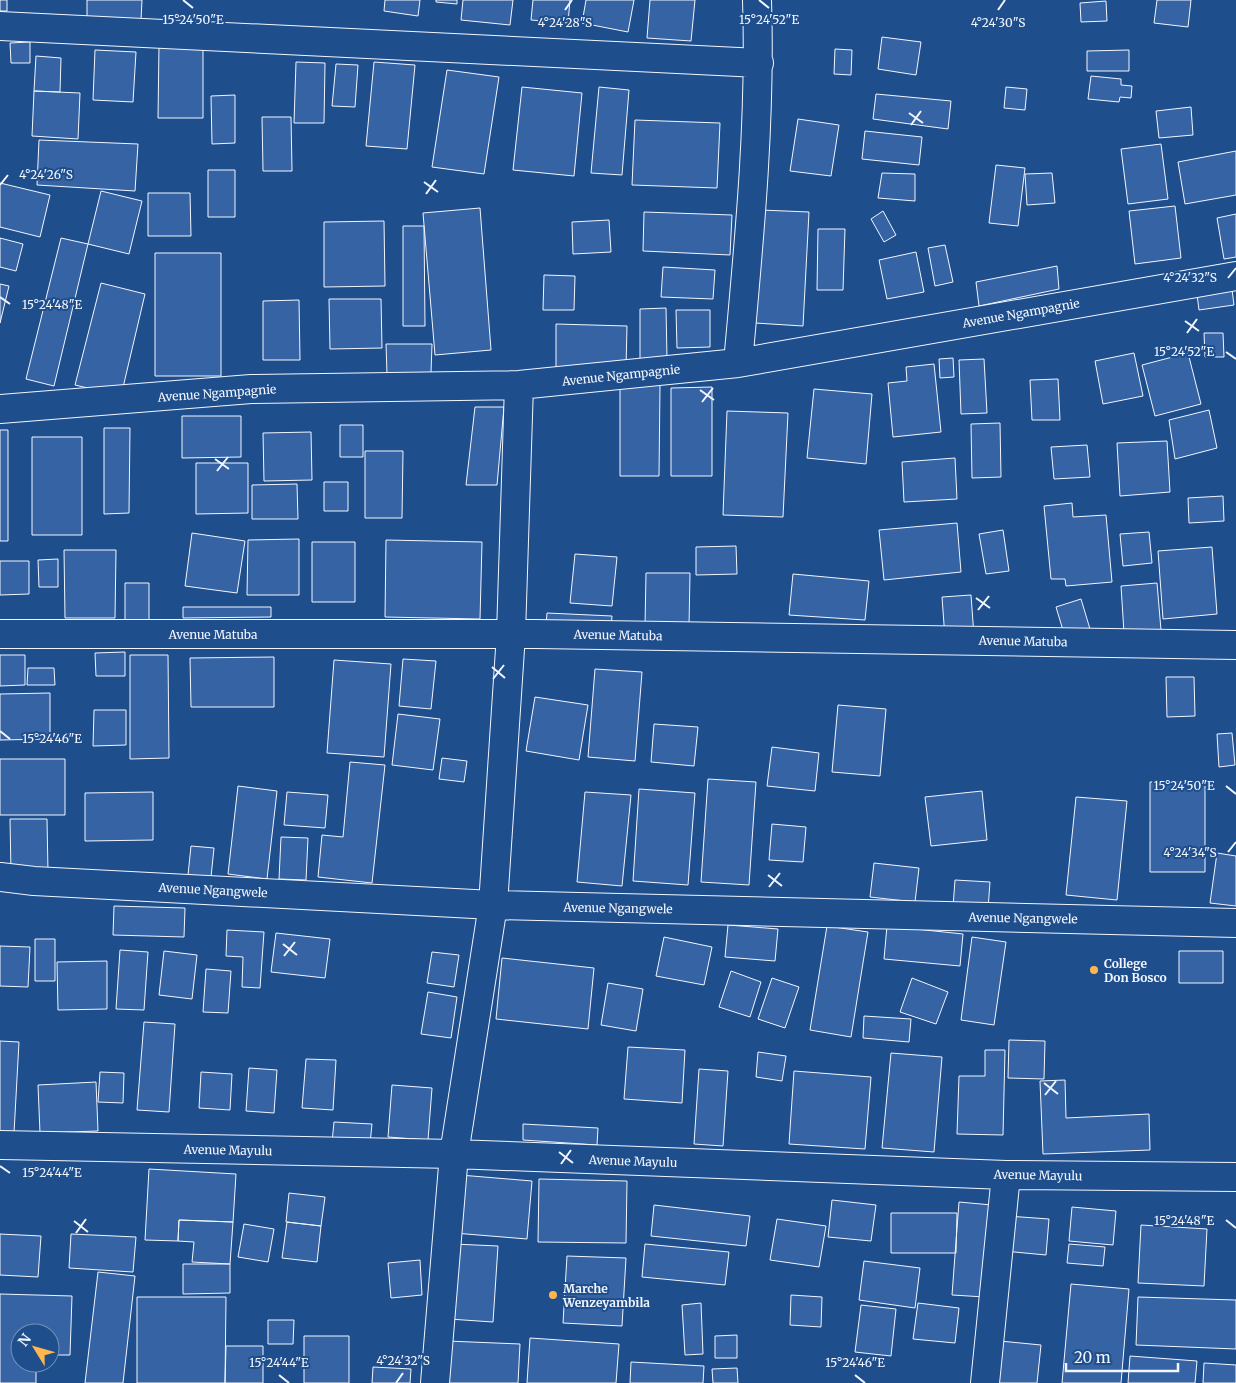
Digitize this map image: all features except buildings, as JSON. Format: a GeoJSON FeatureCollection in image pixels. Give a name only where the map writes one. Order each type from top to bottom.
{"type":"FeatureCollection","features":[{"type":"Feature","properties":{"kind":"street"},"geometry":{"type":"LineString","coordinates":[[738,362],[752,205],[759,63],[757,0]]}},
{"type":"Feature","properties":{"kind":"street"},"geometry":{"type":"LineString","coordinates":[[0,26],[759,63]]}},
{"type":"Feature","properties":{"kind":"street","name":"Avenue Ngampagnie"},"geometry":{"type":"LineString","coordinates":[[0,409],[252,389],[519,385],[738,362],[1236,276]]}},
{"type":"Feature","properties":{"kind":"street"},"geometry":{"type":"LineString","coordinates":[[435,1383],[454,1154],[493,906],[511,634],[519,385]]}},
{"type":"Feature","properties":{"kind":"street","name":"Avenue Matuba"},"geometry":{"type":"LineString","coordinates":[[0,634],[511,634],[1236,644]]}},
{"type":"Feature","properties":{"kind":"street","name":"Avenue Ngangwele"},"geometry":{"type":"LineString","coordinates":[[0,877],[493,906],[1236,923]]}},
{"type":"Feature","properties":{"kind":"street","name":"Avenue Mayulu"},"geometry":{"type":"LineString","coordinates":[[0,1145],[454,1154],[1006,1175],[1236,1178]]}},
{"type":"Feature","properties":{"kind":"street"},"geometry":{"type":"LineString","coordinates":[[985,1383],[1006,1175]]}},
{"type":"Feature","properties":{"kind":"place","name":"College Don Bosco"},"geometry":{"type":"Point","coordinates":[1094,970]}},
{"type":"Feature","properties":{"kind":"place","name":"Marche Wenzeyambila"},"geometry":{"type":"Point","coordinates":[553,1295]}}]}
